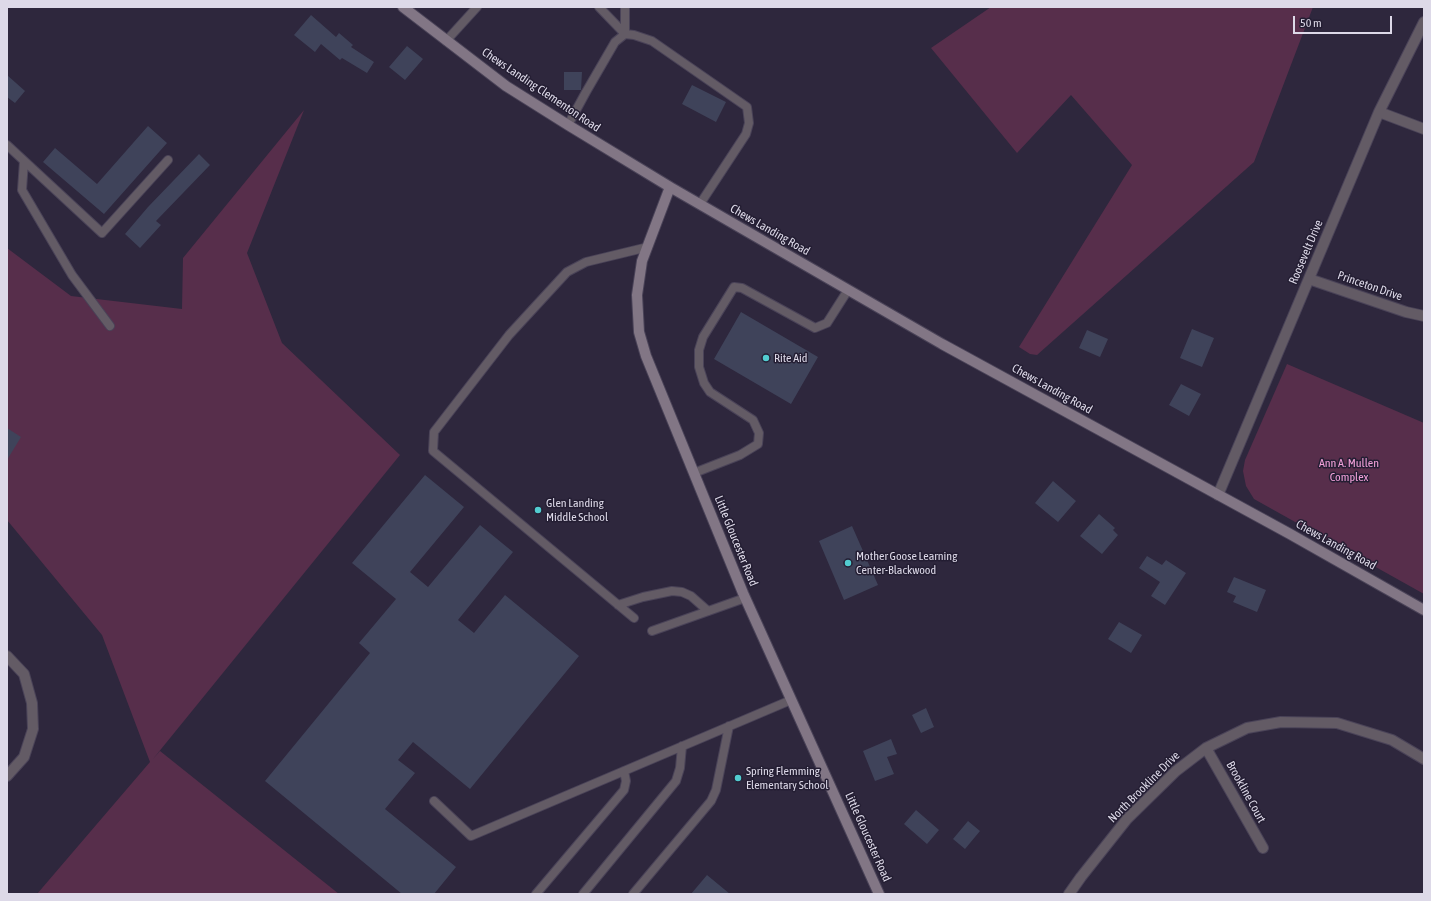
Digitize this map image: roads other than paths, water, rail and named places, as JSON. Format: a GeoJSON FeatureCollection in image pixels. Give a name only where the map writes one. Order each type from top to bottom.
{"type":"FeatureCollection","features":[{"type":"Feature","properties":{"kind":"main road","name":"Chews Landing Clementon Road"},"geometry":{"type":"LineString","coordinates":[[403,7],[506,86],[670,187]]}},
{"type":"Feature","properties":{"kind":"main road","name":"Chews Landing Road"},"geometry":{"type":"LineString","coordinates":[[670,187],[942,344],[1424,610]]}},
{"type":"Feature","properties":{"kind":"main road","name":"Little Gloucester Road"},"geometry":{"type":"LineString","coordinates":[[670,187],[642,261],[637,294],[639,332],[646,356],[745,598],[879,894]]}},
{"type":"Feature","properties":{"kind":"street","name":"Roosevelt Drive"},"geometry":{"type":"LineString","coordinates":[[1218,495],[1379,112],[1424,22]]}},
{"type":"Feature","properties":{"kind":"street"},"geometry":{"type":"LineString","coordinates":[[1379,112],[1424,129]]}},
{"type":"Feature","properties":{"kind":"street","name":"Princeton Drive"},"geometry":{"type":"LineString","coordinates":[[1309,278],[1406,312],[1424,316]]}},
{"type":"Feature","properties":{"kind":"street"},"geometry":{"type":"LineString","coordinates":[[7,656],[24,674],[32,702],[33,729],[24,757],[7,776]]}},
{"type":"Feature","properties":{"kind":"street","name":"North Brookline Drive"},"geometry":{"type":"LineString","coordinates":[[1069,894],[1127,819],[1176,771],[1206,748],[1247,728],[1280,722],[1337,723],[1392,740],[1424,759]]}},
{"type":"Feature","properties":{"kind":"street","name":"Brookline Court"},"geometry":{"type":"LineString","coordinates":[[1206,748],[1263,848]]}},
{"type":"Feature","properties":{"kind":"lane"},"geometry":{"type":"LineString","coordinates":[[446,41],[477,7]]}},
{"type":"Feature","properties":{"kind":"lane"},"geometry":{"type":"LineString","coordinates":[[599,7],[625,34],[634,35],[652,41],[747,107],[750,123],[746,134],[700,204]]}},
{"type":"Feature","properties":{"kind":"lane"},"geometry":{"type":"LineString","coordinates":[[625,7],[625,34]]}},
{"type":"Feature","properties":{"kind":"lane"},"geometry":{"type":"LineString","coordinates":[[568,125],[610,49],[615,42],[625,34]]}},
{"type":"Feature","properties":{"kind":"lane"},"geometry":{"type":"LineString","coordinates":[[7,145],[102,233],[168,160]]}},
{"type":"Feature","properties":{"kind":"lane"},"geometry":{"type":"LineString","coordinates":[[24,161],[22,190],[72,275],[110,326]]}},
{"type":"Feature","properties":{"kind":"lane"},"geometry":{"type":"LineString","coordinates":[[634,618],[433,451],[434,432],[509,335],[567,272],[586,262],[648,247]]}},
{"type":"Feature","properties":{"kind":"lane"},"geometry":{"type":"LineString","coordinates":[[694,473],[740,455],[758,444],[759,433],[753,420],[710,392],[704,383],[700,366],[699,350],[703,337],[734,287],[742,288],[815,328],[827,323],[848,290]]}},
{"type":"Feature","properties":{"kind":"lane"},"geometry":{"type":"LineString","coordinates":[[618,605],[643,597],[672,591],[682,592],[691,596],[708,611]]}},
{"type":"Feature","properties":{"kind":"lane"},"geometry":{"type":"LineString","coordinates":[[652,631],[745,598]]}},
{"type":"Feature","properties":{"kind":"lane"},"geometry":{"type":"LineString","coordinates":[[434,801],[470,836],[792,700]]}},
{"type":"Feature","properties":{"kind":"lane"},"geometry":{"type":"LineString","coordinates":[[633,894],[711,801],[716,790],[729,726]]}},
{"type":"Feature","properties":{"kind":"lane"},"geometry":{"type":"LineString","coordinates":[[583,894],[676,780],[680,768],[682,746]]}},
{"type":"Feature","properties":{"kind":"lane"},"geometry":{"type":"LineString","coordinates":[[536,894],[624,790],[626,780],[624,771]]}},
{"type":"Feature","properties":{"kind":"place","name":"Rite Aid"},"geometry":{"type":"Point","coordinates":[766,358]}},
{"type":"Feature","properties":{"kind":"place","name":"Glen Landing Middle School"},"geometry":{"type":"Point","coordinates":[538,510]}},
{"type":"Feature","properties":{"kind":"place","name":"Mother Goose Learning Center-Blackwood"},"geometry":{"type":"Point","coordinates":[848,563]}},
{"type":"Feature","properties":{"kind":"place","name":"Spring Flemming Elementary School"},"geometry":{"type":"Point","coordinates":[738,778]}},
{"type":"Feature","properties":{"kind":"park label","name":"Ann A. Mullen Complex"},"geometry":{"type":"Point","coordinates":[1349,470]}}]}
